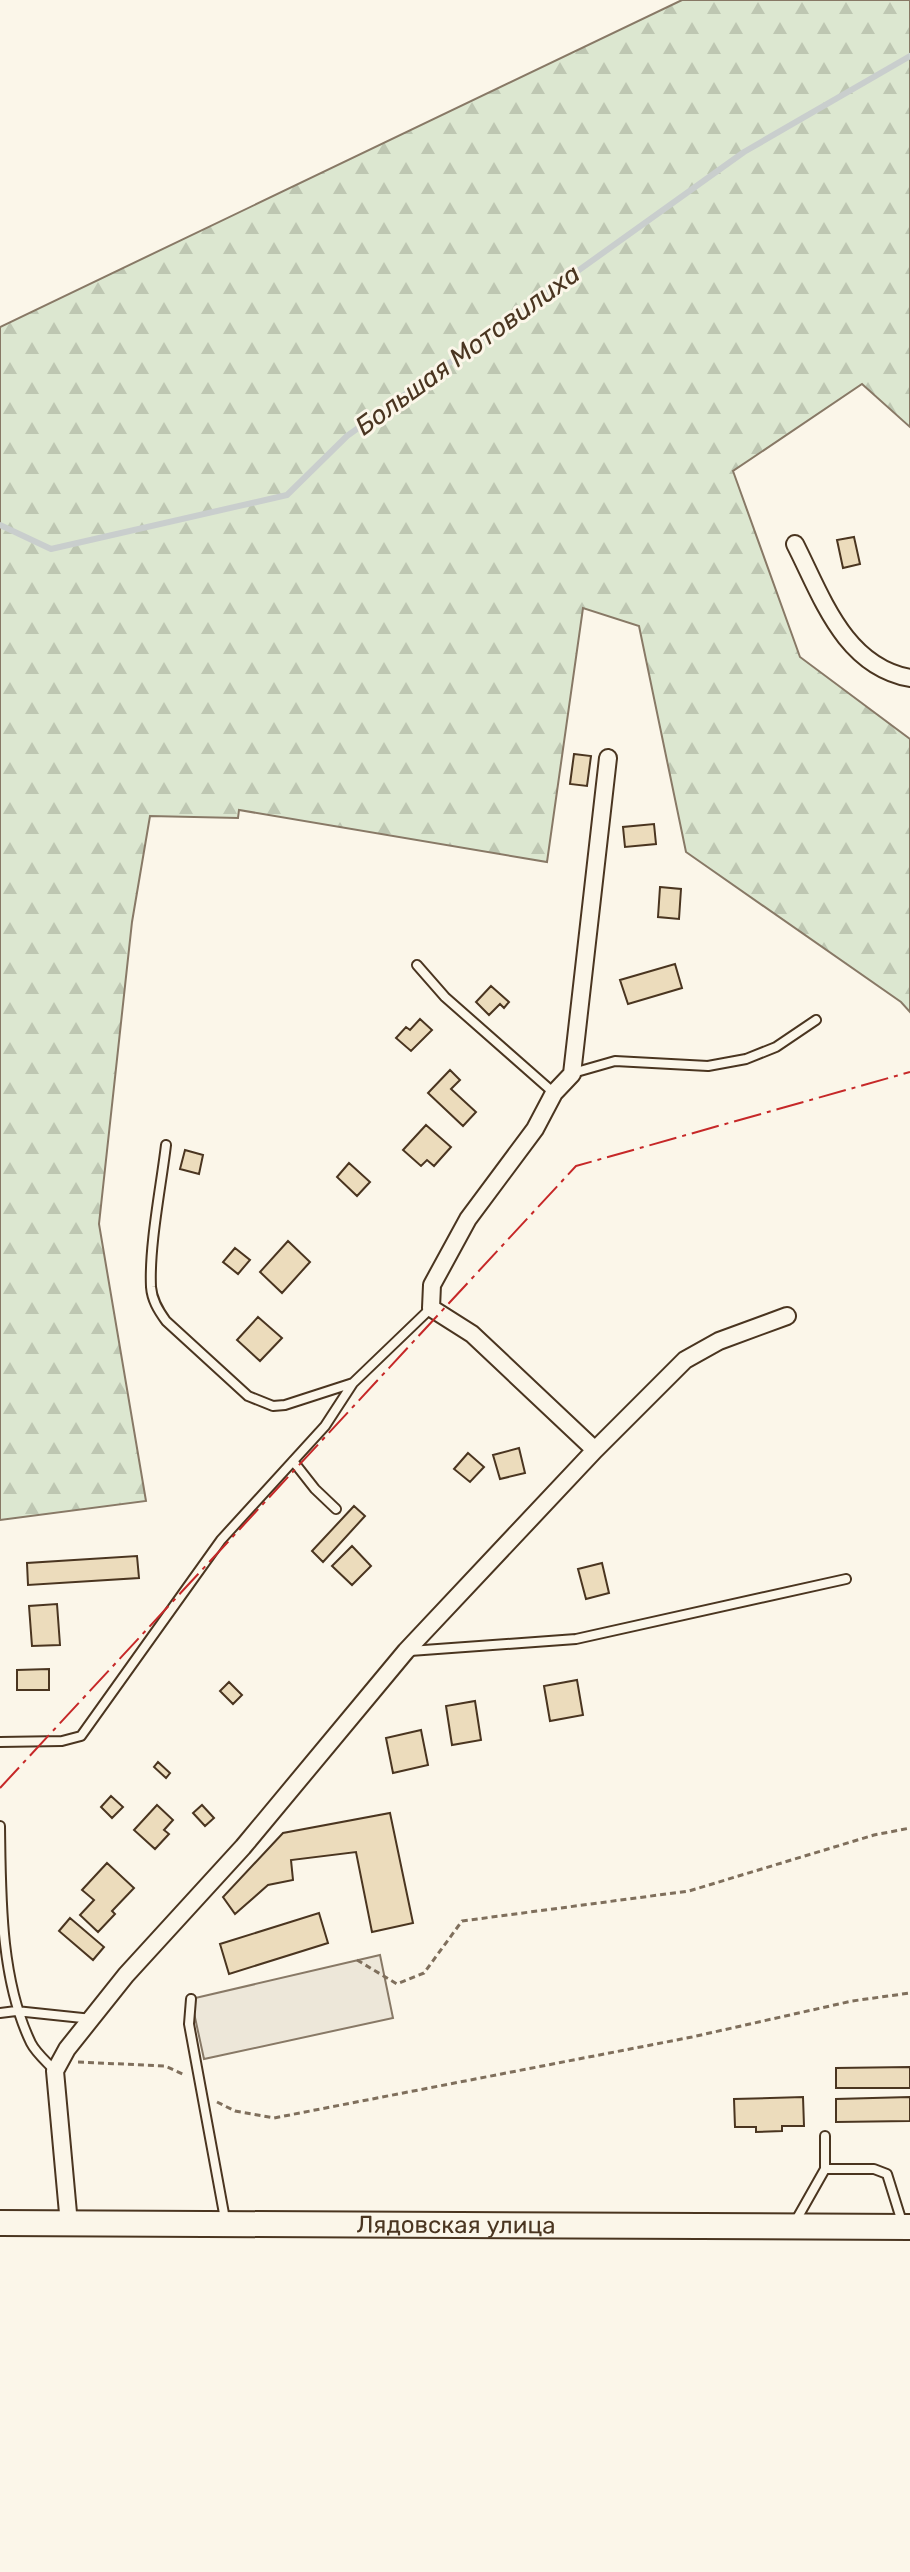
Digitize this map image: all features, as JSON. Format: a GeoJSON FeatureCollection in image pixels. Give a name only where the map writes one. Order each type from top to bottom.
{"type":"FeatureCollection","features":[{"type":"Feature","properties":{"kind":"main road","name":"Лядовская улица"},"geometry":{"type":"LineString","coordinates":[[0,2223],[907,2227]]}},
{"type":"Feature","properties":{"kind":"street"},"geometry":{"type":"LineString","coordinates":[[795,544],[837,629],[867,661],[910,678]]}},
{"type":"Feature","properties":{"kind":"street"},"geometry":{"type":"LineString","coordinates":[[595,1450],[472,1334],[431,1308],[432,1285],[468,1219],[535,1129],[554,1093],[572,1074],[608,758]]}},
{"type":"Feature","properties":{"kind":"street"},"geometry":{"type":"LineString","coordinates":[[69,2224],[55,2071],[67,2049],[126,1975],[243,1847],[406,1651],[595,1450],[685,1360],[719,1341],[787,1316]]}},
{"type":"Feature","properties":{"kind":"lane"},"geometry":{"type":"LineString","coordinates":[[417,965],[445,997],[554,1093]]}},
{"type":"Feature","properties":{"kind":"lane"},"geometry":{"type":"LineString","coordinates":[[572,1074],[615,1061],[708,1066],[746,1059],[776,1047],[816,1020]]}},
{"type":"Feature","properties":{"kind":"lane"},"geometry":{"type":"LineString","coordinates":[[166,1145],[151,1289],[156,1307],[166,1321],[248,1396],[261,1403],[285,1405],[353,1383]]}},
{"type":"Feature","properties":{"kind":"lane"},"geometry":{"type":"LineString","coordinates":[[0,1742],[62,1741],[81,1736],[221,1540],[325,1426],[353,1383],[431,1308]]}},
{"type":"Feature","properties":{"kind":"lane"},"geometry":{"type":"LineString","coordinates":[[293,1461],[336,1509]]}},
{"type":"Feature","properties":{"kind":"lane"},"geometry":{"type":"LineString","coordinates":[[406,1651],[576,1639],[846,1579]]}},
{"type":"Feature","properties":{"kind":"lane"},"geometry":{"type":"LineString","coordinates":[[0,1826],[5,1944],[16,2011],[32,2046],[55,2071]]}},
{"type":"Feature","properties":{"kind":"lane"},"geometry":{"type":"LineString","coordinates":[[191,1999],[189,2024],[200,2095],[226,2224]]}},
{"type":"Feature","properties":{"kind":"lane"},"geometry":{"type":"LineString","coordinates":[[0,2013],[16,2011],[92,2019]]}},
{"type":"Feature","properties":{"kind":"lane"},"geometry":{"type":"LineString","coordinates":[[793,2227],[825,2169],[825,2136]]}},
{"type":"Feature","properties":{"kind":"lane"},"geometry":{"type":"LineString","coordinates":[[825,2169],[874,2169],[887,2174],[907,2227]]}},
{"type":"Feature","properties":{"kind":"path"},"geometry":{"type":"LineString","coordinates":[[357,1960],[397,1984],[424,1973],[462,1921],[689,1891],[874,1835],[910,1828]]}},
{"type":"Feature","properties":{"kind":"path"},"geometry":{"type":"LineString","coordinates":[[67,2049],[77,2062],[165,2066],[188,2076],[200,2095],[235,2111],[274,2118],[692,2037],[852,2001],[910,1993]]}},
{"type":"Feature","properties":{"kind":"green space"},"geometry":{"type":"Polygon","coordinates":[[[682,0],[910,0],[910,427],[862,384],[733,471],[800,657],[910,739],[910,1012],[901,1002],[686,852],[639,626],[583,608],[547,862],[239,810],[238,818],[150,816],[132,922],[99,1224],[146,1501],[0,1520],[0,327],[682,0]]]}},
{"type":"Feature","properties":{"kind":"shaded area"},"geometry":{"type":"Polygon","coordinates":[[[380,1955],[393,2018],[204,2059],[191,1999],[380,1955]]]}},
{"type":"Feature","properties":{"kind":"building"},"geometry":{"type":"Polygon","coordinates":[[[854,537],[860,564],[843,568],[837,540],[854,537]]]}},
{"type":"Feature","properties":{"kind":"building"},"geometry":{"type":"Polygon","coordinates":[[[574,754],[591,756],[587,786],[570,784],[574,754]]]}},
{"type":"Feature","properties":{"kind":"building"},"geometry":{"type":"Polygon","coordinates":[[[654,824],[656,844],[625,847],[623,827],[654,824]]]}},
{"type":"Feature","properties":{"kind":"building"},"geometry":{"type":"Polygon","coordinates":[[[660,887],[681,889],[679,919],[658,917],[660,887]]]}},
{"type":"Feature","properties":{"kind":"building"},"geometry":{"type":"Polygon","coordinates":[[[675,964],[682,988],[628,1004],[620,980],[675,964]]]}},
{"type":"Feature","properties":{"kind":"building"},"geometry":{"type":"Polygon","coordinates":[[[491,986],[509,1002],[504,1008],[500,1004],[489,1015],[476,1002],[491,986]]]}},
{"type":"Feature","properties":{"kind":"building"},"geometry":{"type":"Polygon","coordinates":[[[420,1019],[432,1030],[411,1051],[396,1038],[406,1027],[410,1030],[420,1019]]]}},
{"type":"Feature","properties":{"kind":"building"},"geometry":{"type":"Polygon","coordinates":[[[450,1070],[460,1080],[451,1089],[476,1112],[463,1126],[428,1093],[450,1070]]]}},
{"type":"Feature","properties":{"kind":"building"},"geometry":{"type":"Polygon","coordinates":[[[426,1125],[451,1147],[434,1166],[427,1160],[421,1166],[403,1150],[426,1125]]]}},
{"type":"Feature","properties":{"kind":"building"},"geometry":{"type":"Polygon","coordinates":[[[185,1150],[203,1155],[199,1174],[180,1169],[185,1150]]]}},
{"type":"Feature","properties":{"kind":"building"},"geometry":{"type":"Polygon","coordinates":[[[349,1163],[370,1182],[357,1196],[337,1177],[349,1163]]]}},
{"type":"Feature","properties":{"kind":"building"},"geometry":{"type":"Polygon","coordinates":[[[288,1241],[310,1262],[282,1293],[260,1272],[288,1241]]]}},
{"type":"Feature","properties":{"kind":"building"},"geometry":{"type":"Polygon","coordinates":[[[235,1248],[250,1260],[238,1274],[223,1262],[235,1248]]]}},
{"type":"Feature","properties":{"kind":"building"},"geometry":{"type":"Polygon","coordinates":[[[258,1317],[282,1338],[260,1361],[237,1340],[258,1317]]]}},
{"type":"Feature","properties":{"kind":"building"},"geometry":{"type":"Polygon","coordinates":[[[519,1448],[525,1473],[500,1479],[493,1455],[519,1448]]]}},
{"type":"Feature","properties":{"kind":"building"},"geometry":{"type":"Polygon","coordinates":[[[468,1453],[484,1467],[470,1482],[454,1469],[468,1453]]]}},
{"type":"Feature","properties":{"kind":"building"},"geometry":{"type":"Polygon","coordinates":[[[354,1506],[365,1516],[323,1562],[312,1551],[354,1506]]]}},
{"type":"Feature","properties":{"kind":"building"},"geometry":{"type":"Polygon","coordinates":[[[352,1546],[371,1566],[352,1585],[332,1566],[352,1546]]]}},
{"type":"Feature","properties":{"kind":"building"},"geometry":{"type":"Polygon","coordinates":[[[137,1556],[139,1578],[28,1585],[27,1563],[137,1556]]]}},
{"type":"Feature","properties":{"kind":"building"},"geometry":{"type":"Polygon","coordinates":[[[602,1563],[609,1593],[586,1599],[578,1569],[602,1563]]]}},
{"type":"Feature","properties":{"kind":"building"},"geometry":{"type":"Polygon","coordinates":[[[57,1604],[60,1645],[32,1646],[29,1606],[57,1604]]]}},
{"type":"Feature","properties":{"kind":"building"},"geometry":{"type":"Polygon","coordinates":[[[49,1669],[49,1690],[17,1690],[17,1670],[49,1669]]]}},
{"type":"Feature","properties":{"kind":"building"},"geometry":{"type":"Polygon","coordinates":[[[577,1680],[583,1715],[550,1721],[544,1686],[577,1680]]]}},
{"type":"Feature","properties":{"kind":"building"},"geometry":{"type":"Polygon","coordinates":[[[229,1682],[242,1695],[233,1704],[220,1691],[229,1682]]]}},
{"type":"Feature","properties":{"kind":"building"},"geometry":{"type":"Polygon","coordinates":[[[475,1701],[481,1740],[452,1745],[446,1706],[475,1701]]]}},
{"type":"Feature","properties":{"kind":"building"},"geometry":{"type":"Polygon","coordinates":[[[421,1730],[428,1765],[393,1773],[386,1738],[421,1730]]]}},
{"type":"Feature","properties":{"kind":"building"},"geometry":{"type":"Polygon","coordinates":[[[158,1762],[170,1773],[166,1778],[154,1767],[158,1762]]]}},
{"type":"Feature","properties":{"kind":"building"},"geometry":{"type":"Polygon","coordinates":[[[111,1796],[123,1807],[112,1818],[101,1807],[111,1796]]]}},
{"type":"Feature","properties":{"kind":"building"},"geometry":{"type":"Polygon","coordinates":[[[157,1805],[173,1820],[164,1830],[169,1834],[155,1849],[134,1830],[157,1805]]]}},
{"type":"Feature","properties":{"kind":"building"},"geometry":{"type":"Polygon","coordinates":[[[202,1805],[214,1818],[205,1826],[193,1813],[202,1805]]]}},
{"type":"Feature","properties":{"kind":"building"},"geometry":{"type":"Polygon","coordinates":[[[390,1813],[413,1923],[372,1932],[356,1852],[291,1860],[293,1880],[268,1885],[235,1914],[223,1897],[283,1833],[390,1813]]]}},
{"type":"Feature","properties":{"kind":"building"},"geometry":{"type":"Polygon","coordinates":[[[107,1863],[134,1888],[112,1911],[115,1914],[98,1932],[80,1915],[94,1900],[82,1890],[107,1863]]]}},
{"type":"Feature","properties":{"kind":"building"},"geometry":{"type":"Polygon","coordinates":[[[319,1913],[328,1943],[229,1974],[220,1944],[319,1913]]]}},
{"type":"Feature","properties":{"kind":"building"},"geometry":{"type":"Polygon","coordinates":[[[70,1918],[104,1947],[93,1960],[59,1931],[70,1918]]]}},
{"type":"Feature","properties":{"kind":"building"},"geometry":{"type":"Polygon","coordinates":[[[910,2067],[910,2088],[836,2088],[836,2068],[910,2067]]]}},
{"type":"Feature","properties":{"kind":"building"},"geometry":{"type":"Polygon","coordinates":[[[803,2097],[804,2126],[782,2126],[782,2131],[756,2132],[756,2127],[735,2127],[734,2099],[803,2097]]]}},
{"type":"Feature","properties":{"kind":"building"},"geometry":{"type":"Polygon","coordinates":[[[910,2097],[910,2121],[836,2122],[836,2099],[910,2097]]]}},
{"type":"Feature","properties":{"kind":"waterway","name":"Большая Мотовилиха"},"geometry":{"type":"LineString","coordinates":[[0,525],[51,549],[287,495],[347,436],[744,152],[910,56]]}},
{"type":"Feature","properties":{"kind":"power"},"geometry":{"type":"LineString","coordinates":[[0,1788],[576,1166],[910,1072]]}}]}
